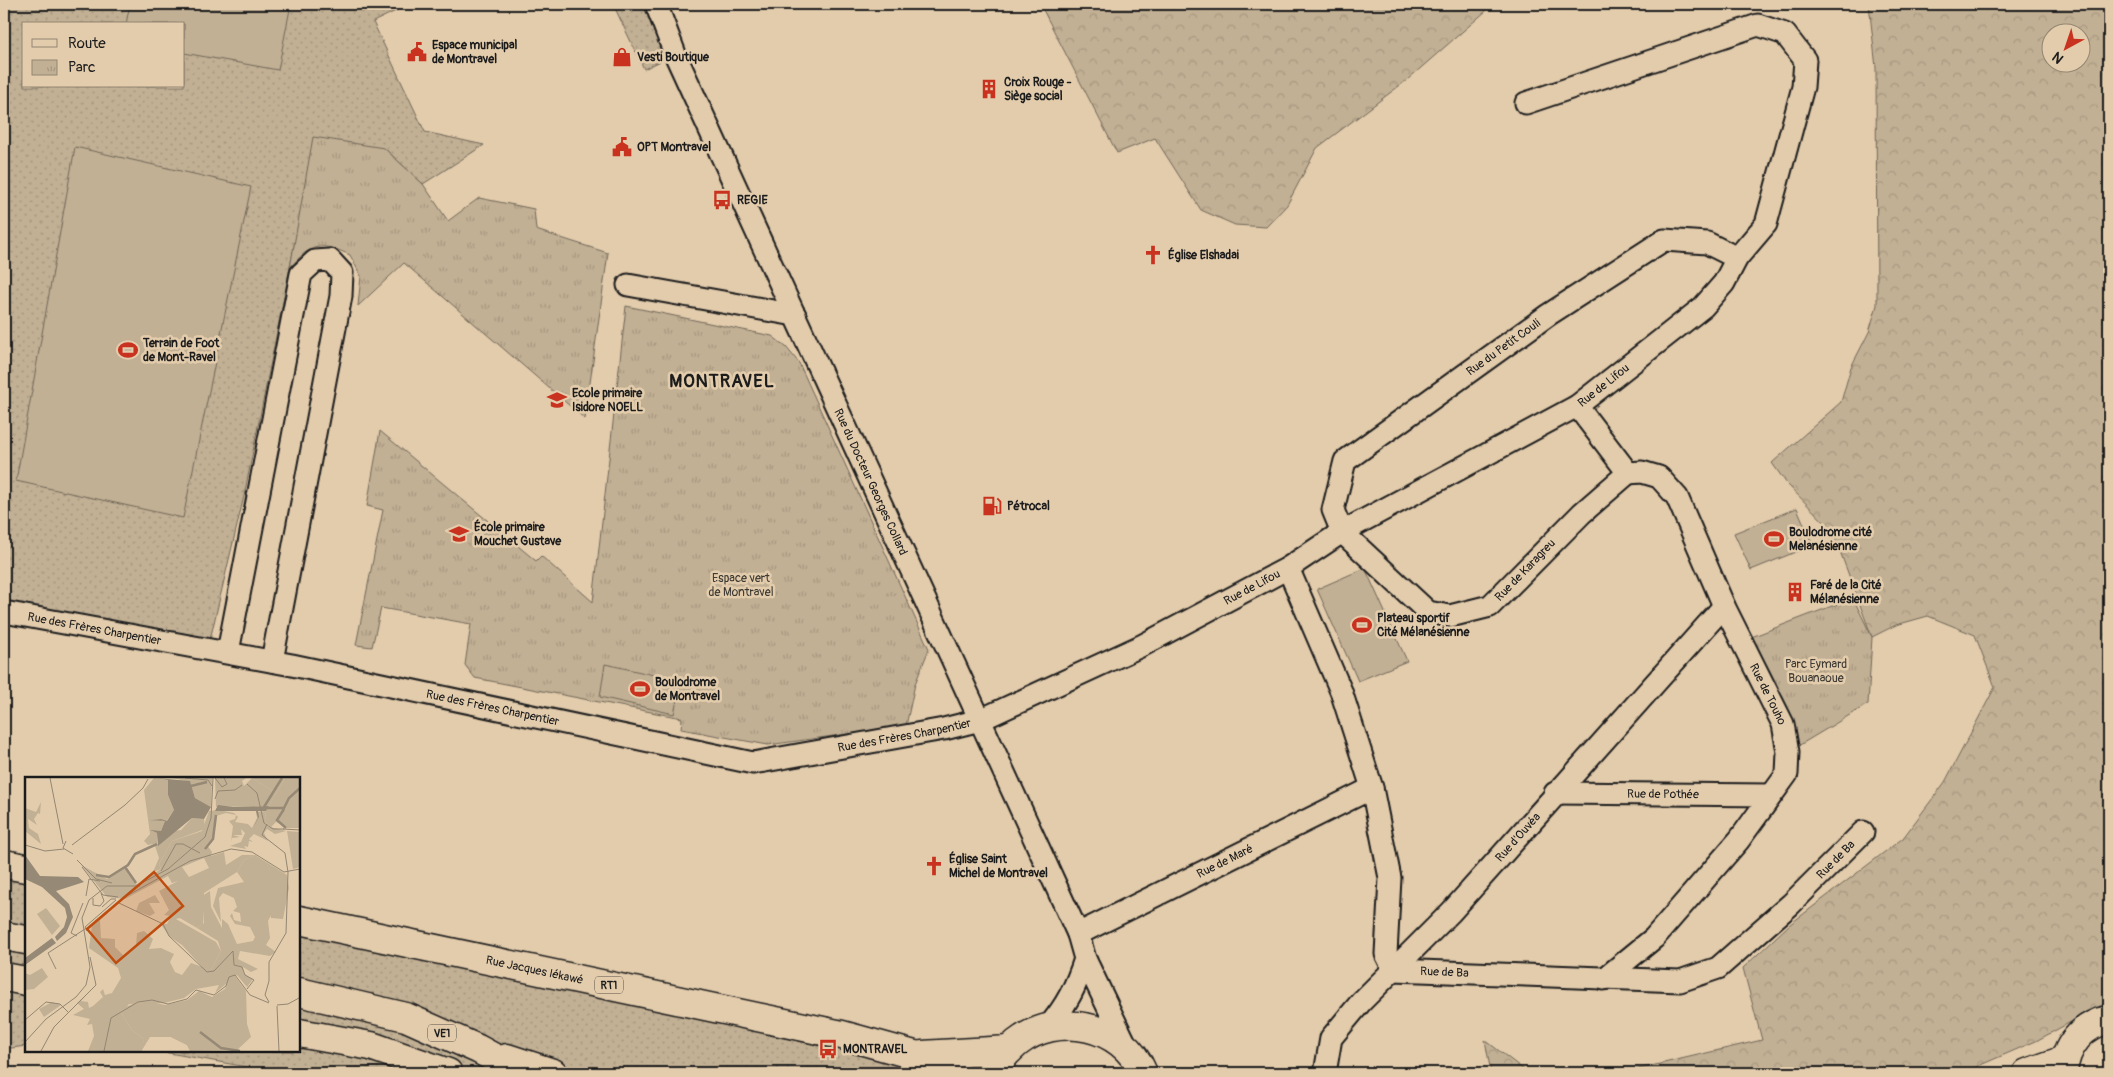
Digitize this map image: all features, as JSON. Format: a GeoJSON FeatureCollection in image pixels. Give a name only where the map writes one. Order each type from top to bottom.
{"type":"FeatureCollection","features":[{"type":"Feature","properties":{"kind":"main road"},"geometry":{"type":"LineString","coordinates":[[4,864],[25,868]]}},
{"type":"Feature","properties":{"kind":"main road","name":"Rue Jacques Iékawé"},"geometry":{"type":"LineString","coordinates":[[300,920],[832,1033],[918,1056],[956,1073]]}},
{"type":"Feature","properties":{"kind":"main road"},"geometry":{"type":"LineString","coordinates":[[4,936],[25,940]]}},
{"type":"Feature","properties":{"kind":"main road"},"geometry":{"type":"LineString","coordinates":[[4,977],[25,981]]}},
{"type":"Feature","properties":{"kind":"main road"},"geometry":{"type":"LineString","coordinates":[[4,992],[25,994]]}},
{"type":"Feature","properties":{"kind":"main road","name":"VE1"},"geometry":{"type":"LineString","coordinates":[[300,992],[406,1017],[478,1049]]}},
{"type":"Feature","properties":{"kind":"main road"},"geometry":{"type":"LineString","coordinates":[[2027,1073],[2064,1067],[2072,1044],[2085,1030],[2109,1020]]}},
{"type":"Feature","properties":{"kind":"main road"},"geometry":{"type":"LineString","coordinates":[[993,1073],[1009,1050],[1026,1035],[1048,1027],[1070,1024],[1092,1028],[1112,1037],[1141,1065]]}},
{"type":"Feature","properties":{"kind":"main road"},"geometry":{"type":"LineString","coordinates":[[300,1032],[371,1046],[448,1073]]}},
{"type":"Feature","properties":{"kind":"main road"},"geometry":{"type":"LineString","coordinates":[[478,1049],[522,1073]]}},
{"type":"Feature","properties":{"kind":"main road"},"geometry":{"type":"LineString","coordinates":[[478,1049],[553,1073]]}},
{"type":"Feature","properties":{"kind":"main road","name":"Rue Jacques Iékawé"},"geometry":{"type":"LineString","coordinates":[[918,1056],[1009,1050]]}},
{"type":"Feature","properties":{"kind":"street","name":"Rue du Docteur Georges Collard"},"geometry":{"type":"LineString","coordinates":[[656,4],[675,54],[1078,934],[1085,959],[1141,1065]]}},
{"type":"Feature","properties":{"kind":"street","name":"Rue de Lifou"},"geometry":{"type":"LineString","coordinates":[[980,720],[1143,645],[1288,568],[1342,532],[1577,406],[1703,307],[1724,283],[1738,258],[1766,224],[1803,87],[1805,60],[1785,34],[1758,24],[1526,103]]}},
{"type":"Feature","properties":{"kind":"street","name":"Rue du Petit Couli"},"geometry":{"type":"LineString","coordinates":[[1342,532],[1333,510],[1345,461],[1548,315],[1664,240],[1707,243],[1738,258]]}},
{"type":"Feature","properties":{"kind":"street"},"geometry":{"type":"LineString","coordinates":[[228,652],[301,274],[314,261],[330,260],[342,272],[341,296],[272,661]]}},
{"type":"Feature","properties":{"kind":"street"},"geometry":{"type":"LineString","coordinates":[[628,284],[794,315]]}},
{"type":"Feature","properties":{"kind":"street"},"geometry":{"type":"LineString","coordinates":[[1577,406],[1628,473]]}},
{"type":"Feature","properties":{"kind":"street","name":"Rue de Touho"},"geometry":{"type":"LineString","coordinates":[[1604,979],[1654,938],[1739,840],[1787,774],[1788,752],[1782,724],[1724,606],[1677,497],[1659,477],[1642,472],[1628,473]]}},
{"type":"Feature","properties":{"kind":"street","name":"Rue de Karagreu"},"geometry":{"type":"LineString","coordinates":[[1342,532],[1428,612],[1450,616],[1477,611],[1490,606],[1582,513],[1628,473]]}},
{"type":"Feature","properties":{"kind":"street"},"geometry":{"type":"LineString","coordinates":[[1288,568],[1341,691],[1372,788],[1390,878],[1386,954],[1394,970]]}},
{"type":"Feature","properties":{"kind":"street","name":"Rue d'Ouvéa"},"geometry":{"type":"LineString","coordinates":[[1325,1073],[1331,1038],[1361,1002],[1450,912],[1724,606]]}},
{"type":"Feature","properties":{"kind":"street","name":"Rue des Frères Charpentier"},"geometry":{"type":"LineString","coordinates":[[4,612],[228,652],[754,763],[944,729],[980,720]]}},
{"type":"Feature","properties":{"kind":"street","name":"Rue de Maré"},"geometry":{"type":"LineString","coordinates":[[1078,934],[1372,788]]}},
{"type":"Feature","properties":{"kind":"street","name":"Rue de Pothée"},"geometry":{"type":"LineString","coordinates":[[1555,793],[1771,795]]}},
{"type":"Feature","properties":{"kind":"street","name":"Rue de Ba"},"geometry":{"type":"LineString","coordinates":[[1394,970],[1680,982],[1718,968],[1791,904],[1863,832]]}},
{"type":"Feature","properties":{"kind":"street"},"geometry":{"type":"LineString","coordinates":[[1048,1027],[1065,1007],[1073,992],[1085,959]]}},
{"type":"Feature","properties":{"kind":"green space"},"geometry":{"type":"Polygon","coordinates":[[[4,4],[410,4],[373,22],[425,132],[484,145],[423,184],[384,148],[297,232],[244,496],[208,648],[4,612],[4,4]]]}},
{"type":"Feature","properties":{"kind":"green space"},"geometry":{"type":"Polygon","coordinates":[[[130,4],[291,4],[278,70],[185,53],[185,22],[126,22],[130,4]]]}},
{"type":"Feature","properties":{"kind":"green space"},"geometry":{"type":"Polygon","coordinates":[[[613,4],[656,4],[675,54],[644,69],[613,4]]]}},
{"type":"Feature","properties":{"kind":"green space"},"geometry":{"type":"Polygon","coordinates":[[[1040,4],[1494,4],[1407,80],[1317,148],[1287,205],[1266,227],[1235,225],[1201,210],[1155,138],[1117,153],[1040,4]]]}},
{"type":"Feature","properties":{"kind":"green space"},"geometry":{"type":"Polygon","coordinates":[[[1869,4],[2109,4],[2109,1001],[2036,1041],[1962,1073],[1621,1073],[1762,1040],[1743,968],[1789,925],[1903,838],[1945,782],[1995,687],[1975,635],[1928,616],[1896,625],[1872,637],[1832,530],[1787,484],[1772,463],[1841,402],[1851,367],[1869,332],[1877,305],[1876,68],[1869,4]]]}},
{"type":"Feature","properties":{"kind":"green space"},"geometry":{"type":"Polygon","coordinates":[[[313,137],[384,148],[423,184],[448,221],[479,198],[534,209],[536,230],[608,253],[585,419],[404,263],[358,306],[361,276],[350,255],[332,248],[317,247],[310,249],[290,268],[313,137]]]}},
{"type":"Feature","properties":{"kind":"green space","name":"Terrain de Foot de Mont-Ravel"},"geometry":{"type":"Polygon","coordinates":[[[75,147],[251,187],[183,518],[16,481],[75,147]]]}},
{"type":"Feature","properties":{"kind":"green space","name":"Espace vert de Montravel"},"geometry":{"type":"Polygon","coordinates":[[[626,306],[772,336],[786,347],[799,363],[929,649],[915,684],[906,726],[768,745],[681,729],[682,718],[475,678],[465,665],[471,624],[381,608],[372,647],[356,645],[383,510],[367,506],[380,431],[536,561],[541,556],[593,602],[626,306]]]}},
{"type":"Feature","properties":{"kind":"green space","name":"Boulodrome cité Melanésienne"},"geometry":{"type":"Polygon","coordinates":[[[1797,508],[1813,545],[1751,570],[1734,533],[1797,508]]]}},
{"type":"Feature","properties":{"kind":"green space","name":"Plateau sportif Cité Mélanésienne"},"geometry":{"type":"Polygon","coordinates":[[[1365,568],[1407,661],[1358,681],[1317,589],[1365,568]]]}},
{"type":"Feature","properties":{"kind":"green space","name":"Parc Eymard Bouanaoue"},"geometry":{"type":"Polygon","coordinates":[[[1853,598],[1872,637],[1868,704],[1788,752],[1741,641],[1853,598]]]}},
{"type":"Feature","properties":{"kind":"green space","name":"Boulodrome de Montravel"},"geometry":{"type":"Polygon","coordinates":[[[605,664],[681,681],[674,714],[600,697],[605,664]]]}},
{"type":"Feature","properties":{"kind":"green space"},"geometry":{"type":"Polygon","coordinates":[[[4,852],[25,857],[25,1046],[4,1049],[4,852]]]}},
{"type":"Feature","properties":{"kind":"green space"},"geometry":{"type":"Polygon","coordinates":[[[300,913],[959,1073],[280,1073],[164,1052],[300,1052],[300,913]]]}},
{"type":"Feature","properties":{"kind":"green space"},"geometry":{"type":"Polygon","coordinates":[[[1485,1040],[1528,1073],[1491,1073],[1485,1040]]]}},
{"type":"Feature","properties":{"kind":"place","name":"Espace municipal de Montravel"},"geometry":{"type":"Point","coordinates":[417,52]}},
{"type":"Feature","properties":{"kind":"place","name":"Vesti Boutique"},"geometry":{"type":"Point","coordinates":[622,57]}},
{"type":"Feature","properties":{"kind":"place","name":"Croix Rouge - Siège social"},"geometry":{"type":"Point","coordinates":[989,89]}},
{"type":"Feature","properties":{"kind":"place","name":"OPT Montravel"},"geometry":{"type":"Point","coordinates":[622,147]}},
{"type":"Feature","properties":{"kind":"place","name":"REGIE"},"geometry":{"type":"Point","coordinates":[722,200]}},
{"type":"Feature","properties":{"kind":"place","name":"Église Elshadai"},"geometry":{"type":"Point","coordinates":[1153,255]}},
{"type":"Feature","properties":{"kind":"place","name":"Terrain de Foot de Mont-Ravel"},"geometry":{"type":"Point","coordinates":[128,350]}},
{"type":"Feature","properties":{"kind":"place","name":"Ecole primaire Isidore NOELL"},"geometry":{"type":"Point","coordinates":[557,400]}},
{"type":"Feature","properties":{"kind":"place","name":"Pétrocal"},"geometry":{"type":"Point","coordinates":[992,506]}},
{"type":"Feature","properties":{"kind":"place","name":"École primaire Mouchet Gustave"},"geometry":{"type":"Point","coordinates":[459,534]}},
{"type":"Feature","properties":{"kind":"place","name":"Boulodrome cité Melanésienne"},"geometry":{"type":"Point","coordinates":[1774,539]}},
{"type":"Feature","properties":{"kind":"place","name":"Faré de la Cité Mélanésienne"},"geometry":{"type":"Point","coordinates":[1795,592]}},
{"type":"Feature","properties":{"kind":"place","name":"Plateau sportif Cité Mélanésienne"},"geometry":{"type":"Point","coordinates":[1362,625]}},
{"type":"Feature","properties":{"kind":"place","name":"Boulodrome de Montravel"},"geometry":{"type":"Point","coordinates":[640,689]}},
{"type":"Feature","properties":{"kind":"place","name":"Église Saint Michel de Montravel"},"geometry":{"type":"Point","coordinates":[934,866]}},
{"type":"Feature","properties":{"kind":"place","name":"MONTRAVEL"},"geometry":{"type":"Point","coordinates":[828,1049]}},
{"type":"Feature","properties":{"kind":"district","name":"MONTRAVEL"},"geometry":{"type":"Point","coordinates":[722,381]}}]}
